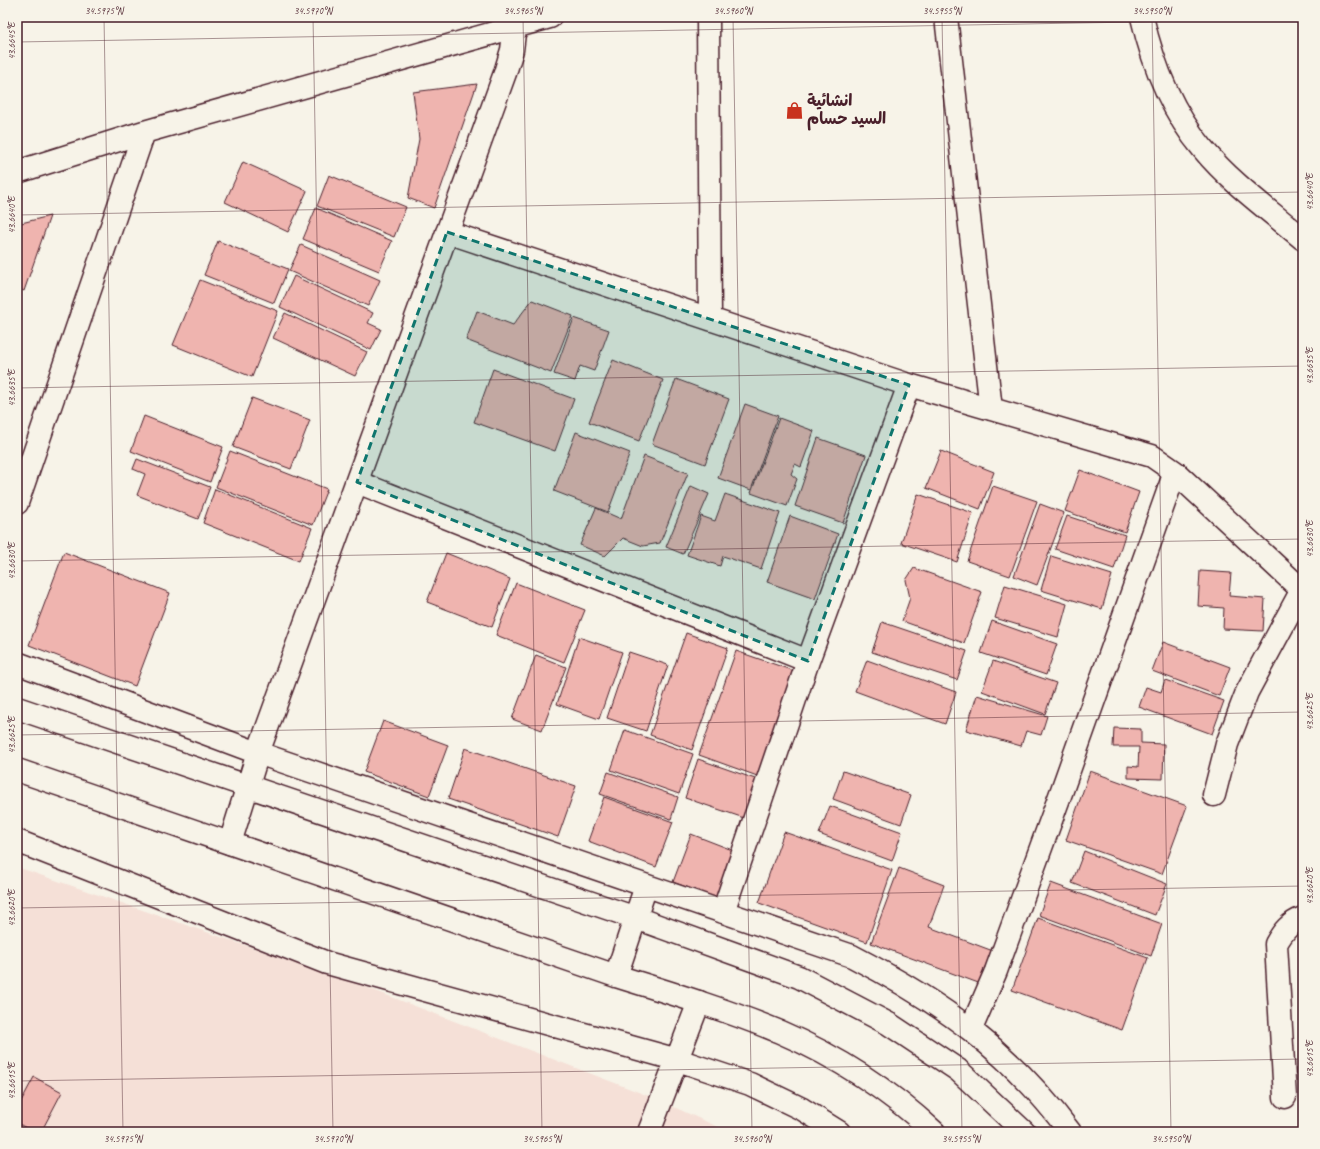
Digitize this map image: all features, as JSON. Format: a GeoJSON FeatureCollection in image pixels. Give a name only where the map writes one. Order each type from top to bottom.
{"type":"FeatureCollection","features":[{"type":"Feature","properties":{"kind":"street"},"geometry":{"type":"LineString","coordinates":[[17,172],[144,132],[516,22],[550,17]]}},
{"type":"Feature","properties":{"kind":"street"},"geometry":{"type":"LineString","coordinates":[[708,17],[710,319]]}},
{"type":"Feature","properties":{"kind":"street"},"geometry":{"type":"LineString","coordinates":[[946,17],[991,409]]}},
{"type":"Feature","properties":{"kind":"street"},"geometry":{"type":"LineString","coordinates":[[1142,17],[1153,57],[1165,90],[1182,121],[1203,149],[1227,175],[1303,239]]}},
{"type":"Feature","properties":{"kind":"street"},"geometry":{"type":"LineString","coordinates":[[230,843],[258,753],[505,73],[512,50],[516,22]]}},
{"type":"Feature","properties":{"kind":"street"},"geometry":{"type":"LineString","coordinates":[[17,503],[144,132]]}},
{"type":"Feature","properties":{"kind":"street"},"geometry":{"type":"LineString","coordinates":[[447,232],[909,385],[1152,456],[1175,472],[1302,590],[1247,692],[1227,744],[1214,795]]}},
{"type":"Feature","properties":{"kind":"street"},"geometry":{"type":"LineString","coordinates":[[723,912],[808,661],[909,385]]}},
{"type":"Feature","properties":{"kind":"street"},"geometry":{"type":"LineString","coordinates":[[971,1029],[996,971],[1057,805],[1175,472]]}},
{"type":"Feature","properties":{"kind":"street"},"geometry":{"type":"LineString","coordinates":[[357,482],[808,661]]}},
{"type":"Feature","properties":{"kind":"street"},"geometry":{"type":"LineString","coordinates":[[17,663],[258,753],[852,956],[899,980],[937,1004],[971,1029],[1017,1069],[1070,1132]]}},
{"type":"Feature","properties":{"kind":"street"},"geometry":{"type":"LineString","coordinates":[[17,708],[636,918],[799,977],[889,1024],[958,1070],[1024,1132]]}},
{"type":"Feature","properties":{"kind":"street"},"geometry":{"type":"LineString","coordinates":[[17,770],[616,976],[699,1002],[780,1032],[857,1073],[892,1097],[934,1132]]}},
{"type":"Feature","properties":{"kind":"street"},"geometry":{"type":"LineString","coordinates":[[17,841],[327,963],[678,1060],[750,1084],[802,1109],[839,1132]]}},
{"type":"Feature","properties":{"kind":"street"},"geometry":{"type":"LineString","coordinates":[[616,976],[646,886]]}},
{"type":"Feature","properties":{"kind":"street"},"geometry":{"type":"LineString","coordinates":[[1285,1097],[1276,944],[1283,931],[1294,921],[1303,918]]}},
{"type":"Feature","properties":{"kind":"street"},"geometry":{"type":"LineString","coordinates":[[649,1132],[678,1060],[699,1002]]}},
{"type":"Feature","properties":{"kind":"highlighted area"},"geometry":{"type":"Polygon","coordinates":[[[447,232],[909,385],[808,661],[357,482],[447,232]]]}},
{"type":"Feature","properties":{"kind":"shaded area"},"geometry":{"type":"Polygon","coordinates":[[[17,867],[355,983],[654,1098],[729,1132],[17,1132],[17,867]]]}},
{"type":"Feature","properties":{"kind":"building"},"geometry":{"type":"Polygon","coordinates":[[[477,84],[434,208],[408,198],[419,139],[413,92],[477,84]]]}},
{"type":"Feature","properties":{"kind":"building"},"geometry":{"type":"Polygon","coordinates":[[[243,162],[307,191],[288,232],[225,202],[243,162]]]}},
{"type":"Feature","properties":{"kind":"building"},"geometry":{"type":"Polygon","coordinates":[[[329,175],[406,207],[394,237],[317,206],[329,175]]]}},
{"type":"Feature","properties":{"kind":"building"},"geometry":{"type":"Polygon","coordinates":[[[316,208],[392,241],[379,271],[303,239],[316,208]]]}},
{"type":"Feature","properties":{"kind":"building"},"geometry":{"type":"Polygon","coordinates":[[[50,216],[24,291],[17,288],[17,224],[50,216]]]}},
{"type":"Feature","properties":{"kind":"building"},"geometry":{"type":"Polygon","coordinates":[[[218,241],[288,269],[274,303],[204,275],[218,241]]]}},
{"type":"Feature","properties":{"kind":"building"},"geometry":{"type":"Polygon","coordinates":[[[301,245],[380,280],[368,306],[289,271],[301,245]]]}},
{"type":"Feature","properties":{"kind":"building"},"geometry":{"type":"Polygon","coordinates":[[[294,276],[373,313],[368,323],[381,329],[371,350],[280,307],[294,276]]]}},
{"type":"Feature","properties":{"kind":"building"},"geometry":{"type":"Polygon","coordinates":[[[200,280],[278,311],[252,377],[173,345],[200,280]]]}},
{"type":"Feature","properties":{"kind":"building"},"geometry":{"type":"Polygon","coordinates":[[[532,300],[573,316],[551,373],[466,340],[477,311],[513,325],[532,300]]]}},
{"type":"Feature","properties":{"kind":"building"},"geometry":{"type":"Polygon","coordinates":[[[285,313],[367,352],[355,376],[273,338],[285,313]]]}},
{"type":"Feature","properties":{"kind":"building"},"geometry":{"type":"Polygon","coordinates":[[[574,318],[609,330],[594,371],[580,366],[575,381],[554,374],[574,318]]]}},
{"type":"Feature","properties":{"kind":"building"},"geometry":{"type":"Polygon","coordinates":[[[613,360],[663,380],[639,441],[589,422],[613,360]]]}},
{"type":"Feature","properties":{"kind":"building"},"geometry":{"type":"Polygon","coordinates":[[[493,369],[574,399],[555,451],[474,422],[493,369]]]}},
{"type":"Feature","properties":{"kind":"building"},"geometry":{"type":"Polygon","coordinates":[[[676,379],[729,399],[705,464],[652,444],[676,379]]]}},
{"type":"Feature","properties":{"kind":"building"},"geometry":{"type":"Polygon","coordinates":[[[252,398],[310,420],[291,469],[233,447],[252,398]]]}},
{"type":"Feature","properties":{"kind":"building"},"geometry":{"type":"Polygon","coordinates":[[[745,404],[778,416],[751,490],[718,478],[745,404]]]}},
{"type":"Feature","properties":{"kind":"building"},"geometry":{"type":"Polygon","coordinates":[[[144,416],[223,447],[210,482],[131,451],[144,416]]]}},
{"type":"Feature","properties":{"kind":"building"},"geometry":{"type":"Polygon","coordinates":[[[779,418],[814,431],[801,467],[795,464],[791,474],[797,479],[787,506],[751,493],[779,418]]]}},
{"type":"Feature","properties":{"kind":"building"},"geometry":{"type":"Polygon","coordinates":[[[576,432],[630,453],[608,512],[554,491],[576,432]]]}},
{"type":"Feature","properties":{"kind":"building"},"geometry":{"type":"Polygon","coordinates":[[[818,438],[866,455],[843,523],[795,506],[818,438]]]}},
{"type":"Feature","properties":{"kind":"building"},"geometry":{"type":"Polygon","coordinates":[[[230,451],[327,489],[313,525],[216,487],[230,451]]]}},
{"type":"Feature","properties":{"kind":"building"},"geometry":{"type":"Polygon","coordinates":[[[941,451],[994,472],[980,509],[926,488],[941,451]]]}},
{"type":"Feature","properties":{"kind":"building"},"geometry":{"type":"Polygon","coordinates":[[[644,456],[688,473],[660,543],[643,546],[623,538],[605,556],[580,545],[596,508],[621,519],[644,456]]]}},
{"type":"Feature","properties":{"kind":"building"},"geometry":{"type":"Polygon","coordinates":[[[137,459],[210,487],[198,519],[137,495],[145,474],[133,469],[137,459]]]}},
{"type":"Feature","properties":{"kind":"building"},"geometry":{"type":"Polygon","coordinates":[[[1080,470],[1139,492],[1125,532],[1065,511],[1080,470]]]}},
{"type":"Feature","properties":{"kind":"building"},"geometry":{"type":"Polygon","coordinates":[[[691,486],[709,494],[683,554],[666,547],[691,486]]]}},
{"type":"Feature","properties":{"kind":"building"},"geometry":{"type":"Polygon","coordinates":[[[993,486],[1037,501],[1010,576],[967,561],[993,486]]]}},
{"type":"Feature","properties":{"kind":"building"},"geometry":{"type":"Polygon","coordinates":[[[215,489],[312,528],[299,561],[203,523],[215,489]]]}},
{"type":"Feature","properties":{"kind":"building"},"geometry":{"type":"Polygon","coordinates":[[[725,494],[780,513],[761,569],[723,556],[720,566],[687,555],[701,516],[715,521],[725,494]]]}},
{"type":"Feature","properties":{"kind":"building"},"geometry":{"type":"Polygon","coordinates":[[[918,494],[973,513],[957,562],[901,543],[918,494]]]}},
{"type":"Feature","properties":{"kind":"building"},"geometry":{"type":"Polygon","coordinates":[[[1040,504],[1064,513],[1037,585],[1014,576],[1040,504]]]}},
{"type":"Feature","properties":{"kind":"building"},"geometry":{"type":"Polygon","coordinates":[[[790,516],[838,534],[815,599],[767,582],[790,516]]]}},
{"type":"Feature","properties":{"kind":"building"},"geometry":{"type":"Polygon","coordinates":[[[1067,516],[1125,535],[1114,569],[1055,549],[1067,516]]]}},
{"type":"Feature","properties":{"kind":"building"},"geometry":{"type":"Polygon","coordinates":[[[64,552],[170,593],[135,686],[29,645],[64,552]]]}},
{"type":"Feature","properties":{"kind":"building"},"geometry":{"type":"Polygon","coordinates":[[[446,553],[510,579],[492,627],[427,602],[446,553]]]}},
{"type":"Feature","properties":{"kind":"building"},"geometry":{"type":"Polygon","coordinates":[[[1051,556],[1112,575],[1102,609],[1041,590],[1051,556]]]}},
{"type":"Feature","properties":{"kind":"building"},"geometry":{"type":"Polygon","coordinates":[[[914,568],[982,592],[964,643],[902,621],[910,598],[906,580],[914,568]]]}},
{"type":"Feature","properties":{"kind":"building"},"geometry":{"type":"Polygon","coordinates":[[[1200,571],[1231,573],[1229,596],[1265,599],[1263,631],[1223,629],[1224,608],[1198,606],[1200,571]]]}},
{"type":"Feature","properties":{"kind":"building"},"geometry":{"type":"Polygon","coordinates":[[[516,583],[585,610],[564,662],[496,635],[516,583]]]}},
{"type":"Feature","properties":{"kind":"building"},"geometry":{"type":"Polygon","coordinates":[[[1005,585],[1067,604],[1058,637],[995,618],[1005,585]]]}},
{"type":"Feature","properties":{"kind":"building"},"geometry":{"type":"Polygon","coordinates":[[[992,621],[1057,644],[1046,675],[981,653],[992,621]]]}},
{"type":"Feature","properties":{"kind":"building"},"geometry":{"type":"Polygon","coordinates":[[[882,622],[967,651],[957,680],[872,652],[882,622]]]}},
{"type":"Feature","properties":{"kind":"building"},"geometry":{"type":"Polygon","coordinates":[[[686,633],[728,648],[692,750],[650,735],[686,633]]]}},
{"type":"Feature","properties":{"kind":"building"},"geometry":{"type":"Polygon","coordinates":[[[579,637],[622,652],[599,719],[557,704],[579,637]]]}},
{"type":"Feature","properties":{"kind":"building"},"geometry":{"type":"Polygon","coordinates":[[[1163,642],[1230,667],[1219,696],[1152,671],[1163,642]]]}},
{"type":"Feature","properties":{"kind":"building"},"geometry":{"type":"Polygon","coordinates":[[[736,651],[797,672],[760,777],[699,755],[736,651]]]}},
{"type":"Feature","properties":{"kind":"building"},"geometry":{"type":"Polygon","coordinates":[[[629,652],[668,665],[646,731],[607,718],[629,652]]]}},
{"type":"Feature","properties":{"kind":"building"},"geometry":{"type":"Polygon","coordinates":[[[536,655],[566,667],[542,730],[512,719],[536,655]]]}},
{"type":"Feature","properties":{"kind":"building"},"geometry":{"type":"Polygon","coordinates":[[[867,660],[956,692],[945,724],[855,691],[867,660]]]}},
{"type":"Feature","properties":{"kind":"building"},"geometry":{"type":"Polygon","coordinates":[[[993,661],[1056,683],[1045,714],[982,691],[993,661]]]}},
{"type":"Feature","properties":{"kind":"building"},"geometry":{"type":"Polygon","coordinates":[[[1165,680],[1224,701],[1212,734],[1139,707],[1146,687],[1161,692],[1165,680]]]}},
{"type":"Feature","properties":{"kind":"building"},"geometry":{"type":"Polygon","coordinates":[[[977,695],[1047,716],[1041,735],[1026,731],[1021,746],[966,730],[977,695]]]}},
{"type":"Feature","properties":{"kind":"building"},"geometry":{"type":"Polygon","coordinates":[[[383,721],[448,745],[429,796],[364,772],[383,721]]]}},
{"type":"Feature","properties":{"kind":"building"},"geometry":{"type":"Polygon","coordinates":[[[1114,728],[1141,729],[1141,743],[1164,744],[1163,779],[1128,778],[1128,766],[1138,767],[1139,747],[1113,747],[1114,728]]]}},
{"type":"Feature","properties":{"kind":"building"},"geometry":{"type":"Polygon","coordinates":[[[625,730],[693,754],[679,794],[611,770],[625,730]]]}},
{"type":"Feature","properties":{"kind":"building"},"geometry":{"type":"Polygon","coordinates":[[[465,748],[576,786],[558,837],[448,799],[465,748]]]}},
{"type":"Feature","properties":{"kind":"building"},"geometry":{"type":"Polygon","coordinates":[[[698,759],[761,781],[747,819],[685,798],[698,759]]]}},
{"type":"Feature","properties":{"kind":"building"},"geometry":{"type":"Polygon","coordinates":[[[843,771],[911,795],[901,824],[833,799],[843,771]]]}},
{"type":"Feature","properties":{"kind":"building"},"geometry":{"type":"Polygon","coordinates":[[[1090,771],[1187,806],[1162,874],[1066,840],[1090,771]]]}},
{"type":"Feature","properties":{"kind":"building"},"geometry":{"type":"Polygon","coordinates":[[[608,772],[678,797],[671,819],[600,794],[608,772]]]}},
{"type":"Feature","properties":{"kind":"building"},"geometry":{"type":"Polygon","coordinates":[[[604,797],[673,822],[656,867],[588,841],[604,797]]]}},
{"type":"Feature","properties":{"kind":"building"},"geometry":{"type":"Polygon","coordinates":[[[830,806],[902,832],[892,861],[819,834],[830,806]]]}},
{"type":"Feature","properties":{"kind":"building"},"geometry":{"type":"Polygon","coordinates":[[[784,832],[892,870],[867,942],[759,903],[784,832]]]}},
{"type":"Feature","properties":{"kind":"building"},"geometry":{"type":"Polygon","coordinates":[[[691,834],[740,853],[721,900],[673,882],[691,834]]]}},
{"type":"Feature","properties":{"kind":"building"},"geometry":{"type":"Polygon","coordinates":[[[1084,851],[1167,884],[1155,915],[1072,883],[1084,851]]]}},
{"type":"Feature","properties":{"kind":"building"},"geometry":{"type":"Polygon","coordinates":[[[899,868],[944,885],[929,927],[993,951],[981,984],[871,943],[899,868]]]}},
{"type":"Feature","properties":{"kind":"building"},"geometry":{"type":"Polygon","coordinates":[[[1051,883],[1162,924],[1151,956],[1039,915],[1051,883]]]}},
{"type":"Feature","properties":{"kind":"building"},"geometry":{"type":"Polygon","coordinates":[[[1038,918],[1148,958],[1122,1030],[1012,990],[1038,918]]]}},
{"type":"Feature","properties":{"kind":"building"},"geometry":{"type":"Polygon","coordinates":[[[34,1077],[62,1092],[41,1132],[34,1132],[17,1123],[17,1109],[34,1077]]]}},
{"type":"Feature","properties":{"kind":"place","name":"انشائية السيد حسام"},"geometry":{"type":"Point","coordinates":[794,110]}}]}
